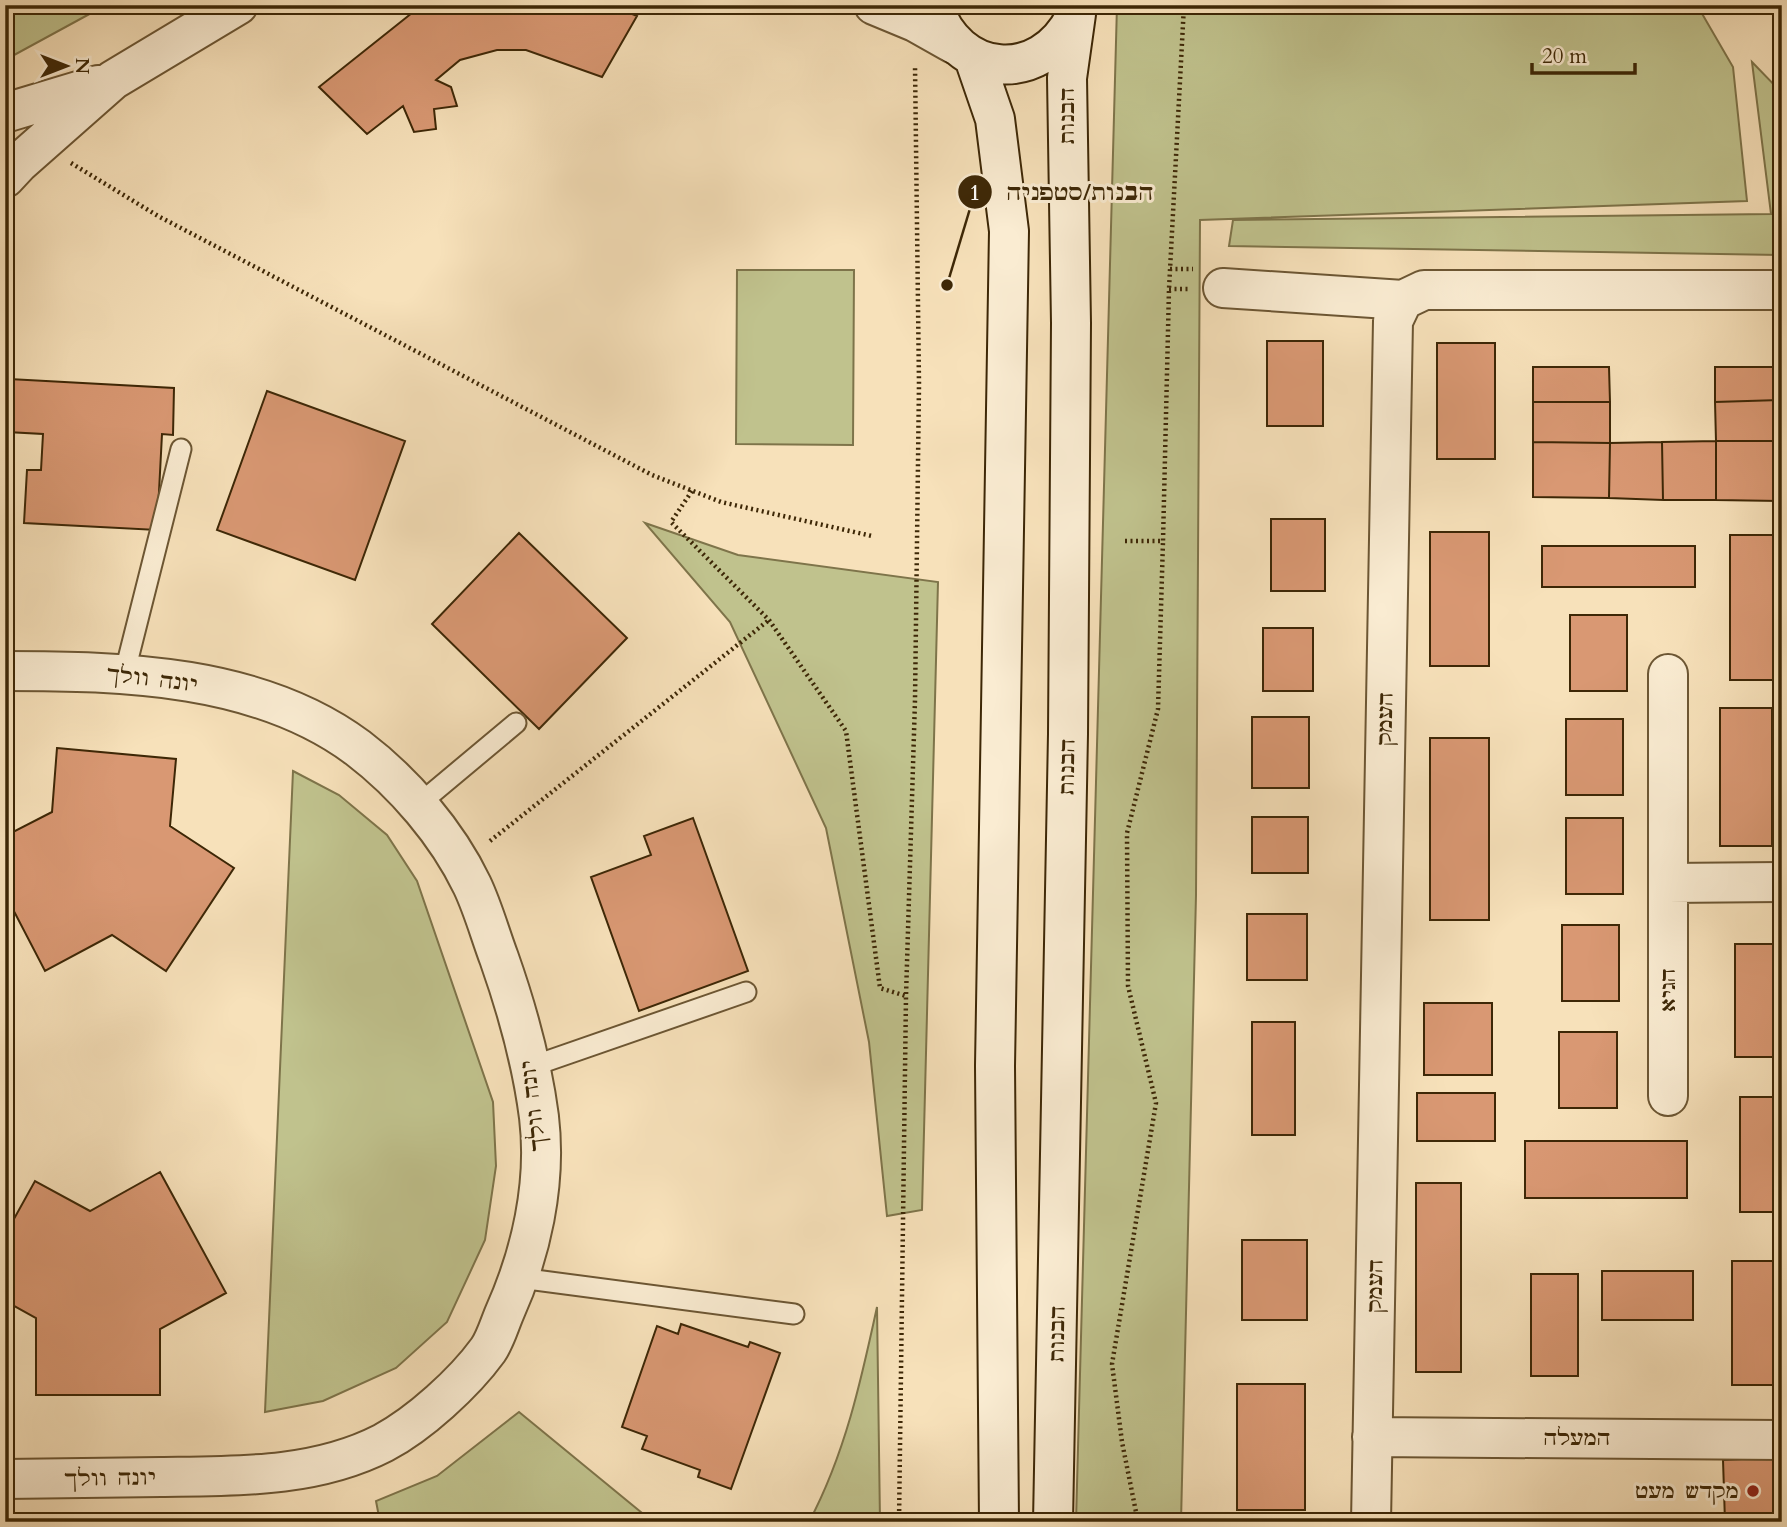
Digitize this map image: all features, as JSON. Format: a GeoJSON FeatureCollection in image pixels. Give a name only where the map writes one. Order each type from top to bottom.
{"type":"FeatureCollection","features":[{"type":"Feature","properties":{"kind":"street"},"geometry":{"type":"LineString","coordinates":[[5,178],[113,80],[237,5]]}},
{"type":"Feature","properties":{"kind":"street"},"geometry":{"type":"LineString","coordinates":[[874,5],[924,14],[939,24],[964,51],[995,119],[1009,244],[995,1066],[999,1522]]}},
{"type":"Feature","properties":{"kind":"street"},"geometry":{"type":"LineString","coordinates":[[964,51],[999,65],[1023,63],[1047,53],[1065,36],[1077,9]]}},
{"type":"Feature","properties":{"kind":"street","name":"הבנות"},"geometry":{"type":"LineString","coordinates":[[1053,1522],[1068,720],[1071,323],[1067,78],[1077,9]]}},
{"type":"Feature","properties":{"kind":"street"},"geometry":{"type":"LineString","coordinates":[[5,113],[113,80]]}},
{"type":"Feature","properties":{"kind":"street"},"geometry":{"type":"LineString","coordinates":[[1223,288],[1403,300],[1424,290],[1782,290]]}},
{"type":"Feature","properties":{"kind":"street","name":"העמק"},"geometry":{"type":"LineString","coordinates":[[1371,1522],[1393,321],[1403,300]]}},
{"type":"Feature","properties":{"kind":"street","name":"יונה וולך"},"geometry":{"type":"LineString","coordinates":[[5,671],[124,675],[205,685],[255,697],[316,723],[357,747],[418,805],[441,834],[472,886],[511,991],[530,1067],[539,1121],[539,1188],[520,1278],[489,1348],[440,1402],[383,1443],[313,1468],[251,1476],[5,1479]]}},
{"type":"Feature","properties":{"kind":"street","name":"הגיא"},"geometry":{"type":"LineString","coordinates":[[1668,674],[1668,1096]]}},
{"type":"Feature","properties":{"kind":"street"},"geometry":{"type":"LineString","coordinates":[[1668,883],[1782,882]]}},
{"type":"Feature","properties":{"kind":"street","name":"המעלה"},"geometry":{"type":"LineString","coordinates":[[1372,1437],[1782,1440]]}},
{"type":"Feature","properties":{"kind":"lane"},"geometry":{"type":"LineString","coordinates":[[124,675],[181,449]]}},
{"type":"Feature","properties":{"kind":"lane"},"geometry":{"type":"LineString","coordinates":[[418,805],[516,723]]}},
{"type":"Feature","properties":{"kind":"lane"},"geometry":{"type":"LineString","coordinates":[[530,1067],[746,992]]}},
{"type":"Feature","properties":{"kind":"lane"},"geometry":{"type":"LineString","coordinates":[[520,1278],[794,1314]]}},
{"type":"Feature","properties":{"kind":"path"},"geometry":{"type":"LineString","coordinates":[[1138,1522],[1122,1442],[1112,1364],[1156,1102],[1128,986],[1127,833],[1157,709],[1169,289],[1184,5]]}},
{"type":"Feature","properties":{"kind":"path"},"geometry":{"type":"LineString","coordinates":[[899,1522],[906,996],[915,700],[924,14]]}},
{"type":"Feature","properties":{"kind":"path"},"geometry":{"type":"LineString","coordinates":[[40,145],[158,216],[652,475],[721,502],[872,536]]}},
{"type":"Feature","properties":{"kind":"path"},"geometry":{"type":"LineString","coordinates":[[692,491],[671,522],[769,620],[846,731],[880,988],[906,996]]}},
{"type":"Feature","properties":{"kind":"path"},"geometry":{"type":"LineString","coordinates":[[1125,541],[1163,541]]}},
{"type":"Feature","properties":{"kind":"path"},"geometry":{"type":"LineString","coordinates":[[460,864],[769,620]]}},
{"type":"Feature","properties":{"kind":"green space"},"geometry":{"type":"Polygon","coordinates":[[[5,5],[106,5],[5,60],[5,5]]]}},
{"type":"Feature","properties":{"kind":"green space"},"geometry":{"type":"Polygon","coordinates":[[[1117,5],[1697,5],[1733,67],[1747,201],[1200,220],[1196,895],[1181,1522],[1076,1522],[1117,5]]]}},
{"type":"Feature","properties":{"kind":"green space"},"geometry":{"type":"Polygon","coordinates":[[[1752,62],[1782,93],[1782,255],[1229,246],[1233,220],[1771,214],[1752,62]]]}},
{"type":"Feature","properties":{"kind":"green space"},"geometry":{"type":"Polygon","coordinates":[[[737,270],[854,270],[853,445],[736,444],[737,270]]]}},
{"type":"Feature","properties":{"kind":"green space"},"geometry":{"type":"Polygon","coordinates":[[[645,523],[738,555],[938,582],[922,1210],[887,1216],[869,1042],[826,828],[730,622],[645,523]]]}},
{"type":"Feature","properties":{"kind":"green space"},"geometry":{"type":"Polygon","coordinates":[[[293,771],[339,795],[387,835],[417,881],[493,1102],[496,1166],[485,1240],[447,1322],[396,1368],[323,1401],[265,1412],[293,771]]]}},
{"type":"Feature","properties":{"kind":"green space"},"geometry":{"type":"Polygon","coordinates":[[[877,1307],[880,1522],[809,1522],[842,1444],[858,1390],[877,1307]]]}},
{"type":"Feature","properties":{"kind":"green space"},"geometry":{"type":"Polygon","coordinates":[[[519,1412],[653,1522],[380,1522],[376,1501],[437,1476],[519,1412]]]}},
{"type":"Feature","properties":{"kind":"building"},"geometry":{"type":"Polygon","coordinates":[[[422,5],[611,5],[637,16],[602,77],[526,50],[497,50],[460,60],[436,80],[451,87],[457,106],[434,109],[436,129],[414,132],[403,106],[367,134],[319,87],[422,5]]]}},
{"type":"Feature","properties":{"kind":"building"},"geometry":{"type":"Polygon","coordinates":[[[1267,341],[1323,341],[1323,426],[1267,426],[1267,341]]]}},
{"type":"Feature","properties":{"kind":"building"},"geometry":{"type":"Polygon","coordinates":[[[1437,343],[1495,343],[1495,459],[1437,459],[1437,343]]]}},
{"type":"Feature","properties":{"kind":"building"},"geometry":{"type":"Polygon","coordinates":[[[1533,367],[1609,367],[1610,402],[1533,402],[1533,367]]]}},
{"type":"Feature","properties":{"kind":"building"},"geometry":{"type":"Polygon","coordinates":[[[1715,367],[1782,367],[1782,400],[1715,402],[1715,367]]]}},
{"type":"Feature","properties":{"kind":"building"},"geometry":{"type":"Polygon","coordinates":[[[9,379],[174,388],[173,435],[162,434],[157,530],[24,523],[27,470],[41,470],[43,434],[7,432],[9,379]]]}},
{"type":"Feature","properties":{"kind":"building"},"geometry":{"type":"Polygon","coordinates":[[[267,391],[405,441],[355,580],[217,530],[267,391]]]}},
{"type":"Feature","properties":{"kind":"building"},"geometry":{"type":"Polygon","coordinates":[[[1782,400],[1782,441],[1716,441],[1715,402],[1782,400]]]}},
{"type":"Feature","properties":{"kind":"building"},"geometry":{"type":"Polygon","coordinates":[[[1533,402],[1610,402],[1610,443],[1533,442],[1533,402]]]}},
{"type":"Feature","properties":{"kind":"building"},"geometry":{"type":"Polygon","coordinates":[[[1716,441],[1716,500],[1663,500],[1662,442],[1716,441]]]}},
{"type":"Feature","properties":{"kind":"building"},"geometry":{"type":"Polygon","coordinates":[[[1716,441],[1782,441],[1782,501],[1716,500],[1716,441]]]}},
{"type":"Feature","properties":{"kind":"building"},"geometry":{"type":"Polygon","coordinates":[[[1533,442],[1610,443],[1609,498],[1533,497],[1533,442]]]}},
{"type":"Feature","properties":{"kind":"building"},"geometry":{"type":"Polygon","coordinates":[[[1662,442],[1663,500],[1609,498],[1610,443],[1662,442]]]}},
{"type":"Feature","properties":{"kind":"building"},"geometry":{"type":"Polygon","coordinates":[[[1271,519],[1325,519],[1325,591],[1271,591],[1271,519]]]}},
{"type":"Feature","properties":{"kind":"building"},"geometry":{"type":"Polygon","coordinates":[[[1430,532],[1489,532],[1489,666],[1430,666],[1430,532]]]}},
{"type":"Feature","properties":{"kind":"building"},"geometry":{"type":"Polygon","coordinates":[[[519,533],[627,638],[539,729],[432,624],[519,533]]]}},
{"type":"Feature","properties":{"kind":"building"},"geometry":{"type":"Polygon","coordinates":[[[1730,535],[1782,535],[1782,680],[1730,680],[1730,535]]]}},
{"type":"Feature","properties":{"kind":"building"},"geometry":{"type":"Polygon","coordinates":[[[1542,546],[1695,546],[1695,587],[1542,587],[1542,546]]]}},
{"type":"Feature","properties":{"kind":"building"},"geometry":{"type":"Polygon","coordinates":[[[1570,615],[1627,615],[1627,691],[1570,691],[1570,615]]]}},
{"type":"Feature","properties":{"kind":"building"},"geometry":{"type":"Polygon","coordinates":[[[1263,628],[1313,628],[1313,691],[1263,691],[1263,628]]]}},
{"type":"Feature","properties":{"kind":"building"},"geometry":{"type":"Polygon","coordinates":[[[1720,708],[1772,708],[1772,846],[1720,846],[1720,708]]]}},
{"type":"Feature","properties":{"kind":"building"},"geometry":{"type":"Polygon","coordinates":[[[1252,717],[1309,717],[1309,788],[1252,788],[1252,717]]]}},
{"type":"Feature","properties":{"kind":"building"},"geometry":{"type":"Polygon","coordinates":[[[1566,719],[1623,719],[1623,795],[1566,795],[1566,719]]]}},
{"type":"Feature","properties":{"kind":"building"},"geometry":{"type":"Polygon","coordinates":[[[1430,738],[1489,738],[1489,920],[1430,920],[1430,738]]]}},
{"type":"Feature","properties":{"kind":"building"},"geometry":{"type":"Polygon","coordinates":[[[57,748],[176,759],[170,826],[234,868],[166,971],[112,935],[45,971],[5,894],[5,836],[52,812],[57,748]]]}},
{"type":"Feature","properties":{"kind":"building"},"geometry":{"type":"Polygon","coordinates":[[[1252,817],[1308,817],[1308,873],[1252,873],[1252,817]]]}},
{"type":"Feature","properties":{"kind":"building"},"geometry":{"type":"Polygon","coordinates":[[[693,818],[748,971],[639,1011],[591,877],[651,855],[644,836],[693,818]]]}},
{"type":"Feature","properties":{"kind":"building"},"geometry":{"type":"Polygon","coordinates":[[[1566,818],[1623,818],[1623,894],[1566,894],[1566,818]]]}},
{"type":"Feature","properties":{"kind":"building"},"geometry":{"type":"Polygon","coordinates":[[[1247,914],[1307,914],[1307,980],[1247,980],[1247,914]]]}},
{"type":"Feature","properties":{"kind":"building"},"geometry":{"type":"Polygon","coordinates":[[[1562,925],[1619,925],[1619,1001],[1562,1001],[1562,925]]]}},
{"type":"Feature","properties":{"kind":"building"},"geometry":{"type":"Polygon","coordinates":[[[1735,944],[1779,944],[1779,1057],[1735,1057],[1735,944]]]}},
{"type":"Feature","properties":{"kind":"building"},"geometry":{"type":"Polygon","coordinates":[[[1424,1003],[1492,1003],[1492,1075],[1424,1075],[1424,1003]]]}},
{"type":"Feature","properties":{"kind":"building"},"geometry":{"type":"Polygon","coordinates":[[[1252,1022],[1295,1022],[1295,1135],[1252,1135],[1252,1022]]]}},
{"type":"Feature","properties":{"kind":"building"},"geometry":{"type":"Polygon","coordinates":[[[1559,1032],[1617,1032],[1617,1108],[1559,1108],[1559,1032]]]}},
{"type":"Feature","properties":{"kind":"building"},"geometry":{"type":"Polygon","coordinates":[[[1417,1093],[1495,1093],[1495,1141],[1417,1141],[1417,1093]]]}},
{"type":"Feature","properties":{"kind":"building"},"geometry":{"type":"Polygon","coordinates":[[[1740,1097],[1779,1097],[1779,1212],[1740,1212],[1740,1097]]]}},
{"type":"Feature","properties":{"kind":"building"},"geometry":{"type":"Polygon","coordinates":[[[1525,1141],[1687,1141],[1687,1198],[1525,1198],[1525,1141]]]}},
{"type":"Feature","properties":{"kind":"building"},"geometry":{"type":"Polygon","coordinates":[[[160,1172],[226,1293],[160,1329],[160,1395],[36,1395],[36,1318],[5,1301],[5,1235],[35,1181],[90,1211],[160,1172]]]}},
{"type":"Feature","properties":{"kind":"building"},"geometry":{"type":"Polygon","coordinates":[[[1416,1183],[1461,1183],[1461,1372],[1416,1372],[1416,1183]]]}},
{"type":"Feature","properties":{"kind":"building"},"geometry":{"type":"Polygon","coordinates":[[[1242,1240],[1307,1240],[1307,1320],[1242,1320],[1242,1240]]]}},
{"type":"Feature","properties":{"kind":"building"},"geometry":{"type":"Polygon","coordinates":[[[1732,1261],[1776,1261],[1776,1385],[1732,1385],[1732,1261]]]}},
{"type":"Feature","properties":{"kind":"building"},"geometry":{"type":"Polygon","coordinates":[[[1602,1271],[1693,1271],[1693,1320],[1602,1320],[1602,1271]]]}},
{"type":"Feature","properties":{"kind":"building"},"geometry":{"type":"Polygon","coordinates":[[[1531,1274],[1578,1274],[1578,1376],[1531,1376],[1531,1274]]]}},
{"type":"Feature","properties":{"kind":"building"},"geometry":{"type":"Polygon","coordinates":[[[681,1324],[748,1347],[750,1342],[780,1353],[731,1489],[698,1477],[700,1470],[642,1449],[647,1436],[622,1427],[657,1326],[678,1334],[681,1324]]]}},
{"type":"Feature","properties":{"kind":"building"},"geometry":{"type":"Polygon","coordinates":[[[1237,1384],[1305,1384],[1305,1510],[1237,1510],[1237,1384]]]}},
{"type":"Feature","properties":{"kind":"building","name":"מקדש מעט"},"geometry":{"type":"Polygon","coordinates":[[[1782,1457],[1782,1522],[1725,1522],[1723,1460],[1782,1457]]]}},
{"type":"Feature","properties":{"kind":"place","name":"הבנות/סטפניה"},"geometry":{"type":"Point","coordinates":[947,285]}},
{"type":"Feature","properties":{"kind":"place","name":"מקדש מעט"},"geometry":{"type":"Point","coordinates":[1753,1491]}}]}
